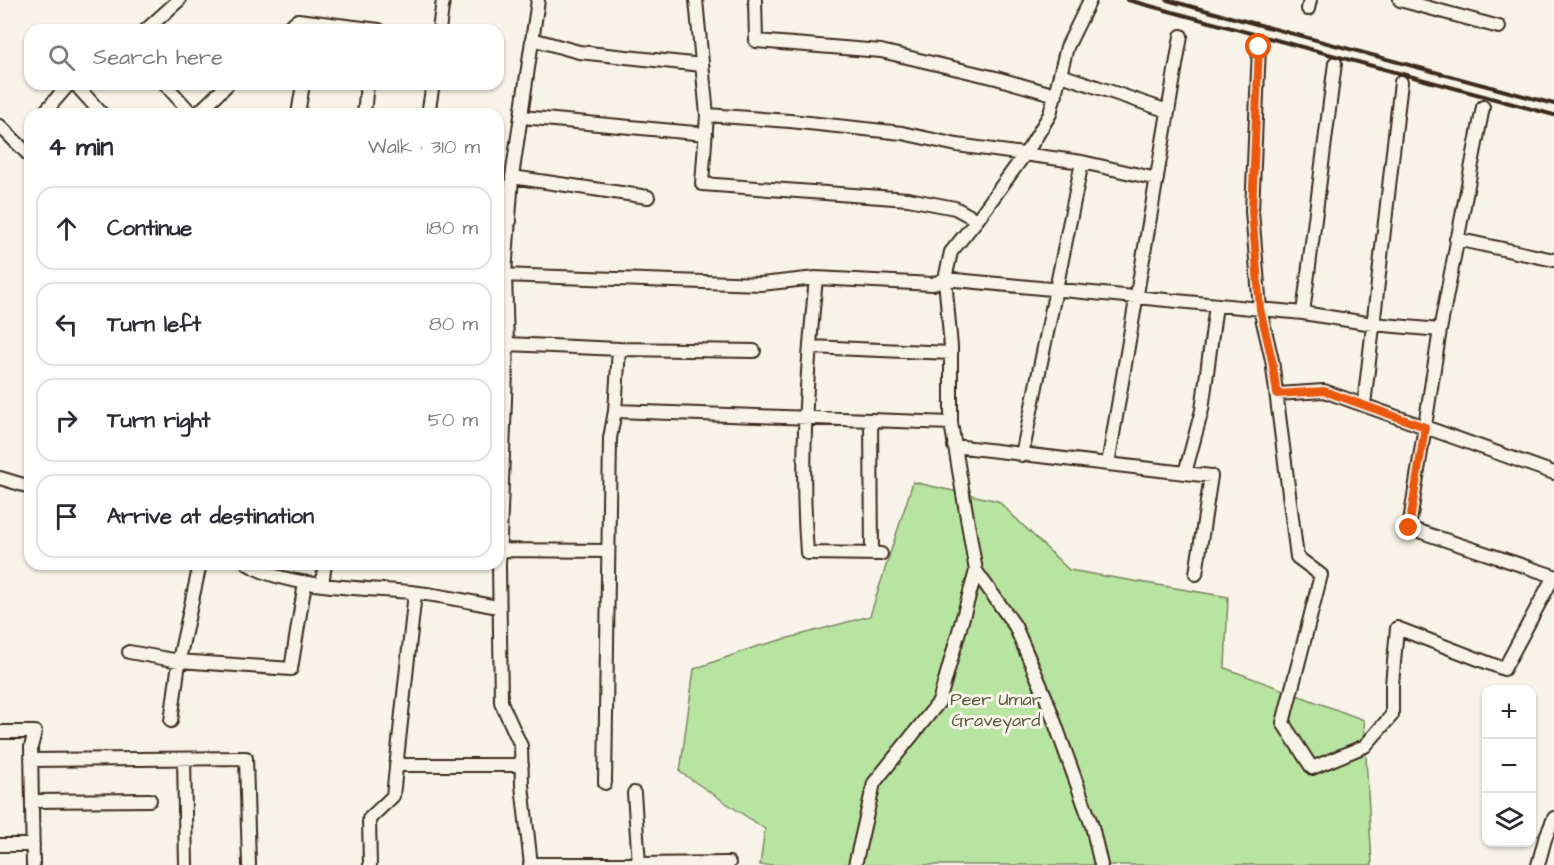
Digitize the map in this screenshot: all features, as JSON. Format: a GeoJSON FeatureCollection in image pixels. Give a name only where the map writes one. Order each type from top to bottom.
{"type":"FeatureCollection","features":[{"type":"Feature","properties":{"kind":"street"},"geometry":{"type":"LineString","coordinates":[[153,24],[179,0]]}},
{"type":"Feature","properties":{"kind":"street"},"geometry":{"type":"LineString","coordinates":[[441,24],[443,0]]}},
{"type":"Feature","properties":{"kind":"street"},"geometry":{"type":"LineString","coordinates":[[504,219],[522,117],[538,0]]}},
{"type":"Feature","properties":{"kind":"street"},"geometry":{"type":"LineString","coordinates":[[696,0],[707,115],[702,184],[908,199],[955,208],[977,220]]}},
{"type":"Feature","properties":{"kind":"street"},"geometry":{"type":"LineString","coordinates":[[755,0],[756,41],[881,51],[996,78],[1056,95]]}},
{"type":"Feature","properties":{"kind":"street"},"geometry":{"type":"LineString","coordinates":[[855,865],[874,783],[939,702],[976,572],[951,423],[951,353],[945,279],[951,252],[1024,155],[1050,114],[1067,47],[1090,0]]}},
{"type":"Feature","properties":{"kind":"street"},"geometry":{"type":"LineString","coordinates":[[1400,0],[1499,27]]}},
{"type":"Feature","properties":{"kind":"street"},"geometry":{"type":"LineString","coordinates":[[292,24],[298,20],[307,24]]}},
{"type":"Feature","properties":{"kind":"street"},"geometry":{"type":"LineString","coordinates":[[1108,464],[1181,36]]}},
{"type":"Feature","properties":{"kind":"street"},"geometry":{"type":"LineString","coordinates":[[532,39],[579,52],[702,65]]}},
{"type":"Feature","properties":{"kind":"street"},"geometry":{"type":"LineString","coordinates":[[1259,47],[1252,211],[1260,309],[1272,360],[1297,557],[1321,575],[1283,723],[1312,768],[1365,746],[1392,715],[1397,628],[1504,669],[1554,576],[1409,528],[1440,330],[1483,107]]}},
{"type":"Feature","properties":{"kind":"street"},"geometry":{"type":"LineString","coordinates":[[1303,314],[1335,63]]}},
{"type":"Feature","properties":{"kind":"street"},"geometry":{"type":"LineString","coordinates":[[1061,75],[1168,111]]}},
{"type":"Feature","properties":{"kind":"street"},"geometry":{"type":"LineString","coordinates":[[1364,405],[1401,82]]}},
{"type":"Feature","properties":{"kind":"street"},"geometry":{"type":"LineString","coordinates":[[48,108],[64,90]]}},
{"type":"Feature","properties":{"kind":"street"},"geometry":{"type":"LineString","coordinates":[[80,90],[97,108]]}},
{"type":"Feature","properties":{"kind":"street"},"geometry":{"type":"LineString","coordinates":[[170,90],[187,108]]}},
{"type":"Feature","properties":{"kind":"street"},"geometry":{"type":"LineString","coordinates":[[203,108],[222,90]]}},
{"type":"Feature","properties":{"kind":"street"},"geometry":{"type":"LineString","coordinates":[[299,108],[302,90]]}},
{"type":"Feature","properties":{"kind":"street"},"geometry":{"type":"LineString","coordinates":[[365,108],[366,90]]}},
{"type":"Feature","properties":{"kind":"street"},"geometry":{"type":"LineString","coordinates":[[429,108],[432,90]]}},
{"type":"Feature","properties":{"kind":"street"},"geometry":{"type":"LineString","coordinates":[[707,115],[790,120],[902,133],[957,145],[1082,162],[1157,179]]}},
{"type":"Feature","properties":{"kind":"street"},"geometry":{"type":"LineString","coordinates":[[522,117],[706,134]]}},
{"type":"Feature","properties":{"kind":"street"},"geometry":{"type":"LineString","coordinates":[[0,126],[24,150]]}},
{"type":"Feature","properties":{"kind":"street"},"geometry":{"type":"LineString","coordinates":[[1022,455],[1082,162]]}},
{"type":"Feature","properties":{"kind":"street"},"geometry":{"type":"LineString","coordinates":[[512,177],[648,197]]}},
{"type":"Feature","properties":{"kind":"street"},"geometry":{"type":"LineString","coordinates":[[1456,239],[1554,260]]}},
{"type":"Feature","properties":{"kind":"street"},"geometry":{"type":"LineString","coordinates":[[504,275],[761,284],[816,278],[933,284],[945,279],[1260,309],[1373,324],[1440,330]]}},
{"type":"Feature","properties":{"kind":"street"},"geometry":{"type":"LineString","coordinates":[[816,278],[805,418],[804,506],[807,553],[876,554],[871,420]]}},
{"type":"Feature","properties":{"kind":"street"},"geometry":{"type":"LineString","coordinates":[[1185,473],[1202,410],[1216,305]]}},
{"type":"Feature","properties":{"kind":"street"},"geometry":{"type":"LineString","coordinates":[[504,310],[507,344],[504,352]]}},
{"type":"Feature","properties":{"kind":"street"},"geometry":{"type":"LineString","coordinates":[[507,344],[619,349],[754,351]]}},
{"type":"Feature","properties":{"kind":"street"},"geometry":{"type":"LineString","coordinates":[[810,347],[951,353]]}},
{"type":"Feature","properties":{"kind":"street"},"geometry":{"type":"LineString","coordinates":[[605,783],[609,438],[615,411],[619,349]]}},
{"type":"Feature","properties":{"kind":"street"},"geometry":{"type":"LineString","coordinates":[[1277,394],[1324,391],[1554,473]]}},
{"type":"Feature","properties":{"kind":"street"},"geometry":{"type":"LineString","coordinates":[[615,411],[951,423]]}},
{"type":"Feature","properties":{"kind":"street"},"geometry":{"type":"LineString","coordinates":[[954,446],[1210,476],[1196,574]]}},
{"type":"Feature","properties":{"kind":"street"},"geometry":{"type":"LineString","coordinates":[[0,478],[24,485]]}},
{"type":"Feature","properties":{"kind":"street"},"geometry":{"type":"LineString","coordinates":[[504,550],[609,551]]}},
{"type":"Feature","properties":{"kind":"street"},"geometry":{"type":"LineString","coordinates":[[171,721],[179,661],[199,570]]}},
{"type":"Feature","properties":{"kind":"street"},"geometry":{"type":"LineString","coordinates":[[258,570],[305,583],[415,593],[498,607]]}},
{"type":"Feature","properties":{"kind":"street"},"geometry":{"type":"LineString","coordinates":[[322,584],[324,570]]}},
{"type":"Feature","properties":{"kind":"street"},"geometry":{"type":"LineString","coordinates":[[499,570],[501,702],[522,746],[530,865],[729,863]]}},
{"type":"Feature","properties":{"kind":"street"},"geometry":{"type":"LineString","coordinates":[[976,572],[1015,626],[1046,698],[1092,826],[1101,865]]}},
{"type":"Feature","properties":{"kind":"street"},"geometry":{"type":"LineString","coordinates":[[129,652],[179,661],[291,669],[305,583]]}},
{"type":"Feature","properties":{"kind":"street"},"geometry":{"type":"LineString","coordinates":[[370,865],[369,819],[393,796],[415,593]]}},
{"type":"Feature","properties":{"kind":"street"},"geometry":{"type":"LineString","coordinates":[[0,732],[36,732],[31,747],[33,865]]}},
{"type":"Feature","properties":{"kind":"street"},"geometry":{"type":"LineString","coordinates":[[31,760],[246,758],[249,865]]}},
{"type":"Feature","properties":{"kind":"street"},"geometry":{"type":"LineString","coordinates":[[184,759],[186,865]]}},
{"type":"Feature","properties":{"kind":"street"},"geometry":{"type":"LineString","coordinates":[[396,765],[522,765]]}},
{"type":"Feature","properties":{"kind":"street"},"geometry":{"type":"LineString","coordinates":[[634,793],[639,864]]}},
{"type":"Feature","properties":{"kind":"street"},"geometry":{"type":"LineString","coordinates":[[32,801],[150,800]]}},
{"type":"Feature","properties":{"kind":"street"},"geometry":{"type":"LineString","coordinates":[[1538,865],[1554,818]]}},
{"type":"Feature","properties":{"kind":"street"},"geometry":{"type":"LineString","coordinates":[[0,845],[33,845]]}},
{"type":"Feature","properties":{"kind":"green space","name":"Peer Umar Graveyard"},"geometry":{"type":"Polygon","coordinates":[[[913,482],[998,501],[1069,570],[1228,597],[1225,668],[1364,720],[1372,865],[760,865],[765,829],[680,772],[694,669],[755,647],[870,616],[913,482]]]}},
{"type":"Feature","properties":{"kind":"railway"},"geometry":{"type":"LineString","coordinates":[[1128,0],[1554,115]]}},
{"type":"Feature","properties":{"kind":"railway"},"geometry":{"type":"LineString","coordinates":[[1167,0],[1554,104]]}},
{"type":"Feature","properties":{"kind":"route"},"geometry":{"type":"LineString","coordinates":[[1259,47],[1252,211],[1260,309],[1277,394],[1324,391],[1425,427],[1409,528]]}}]}
